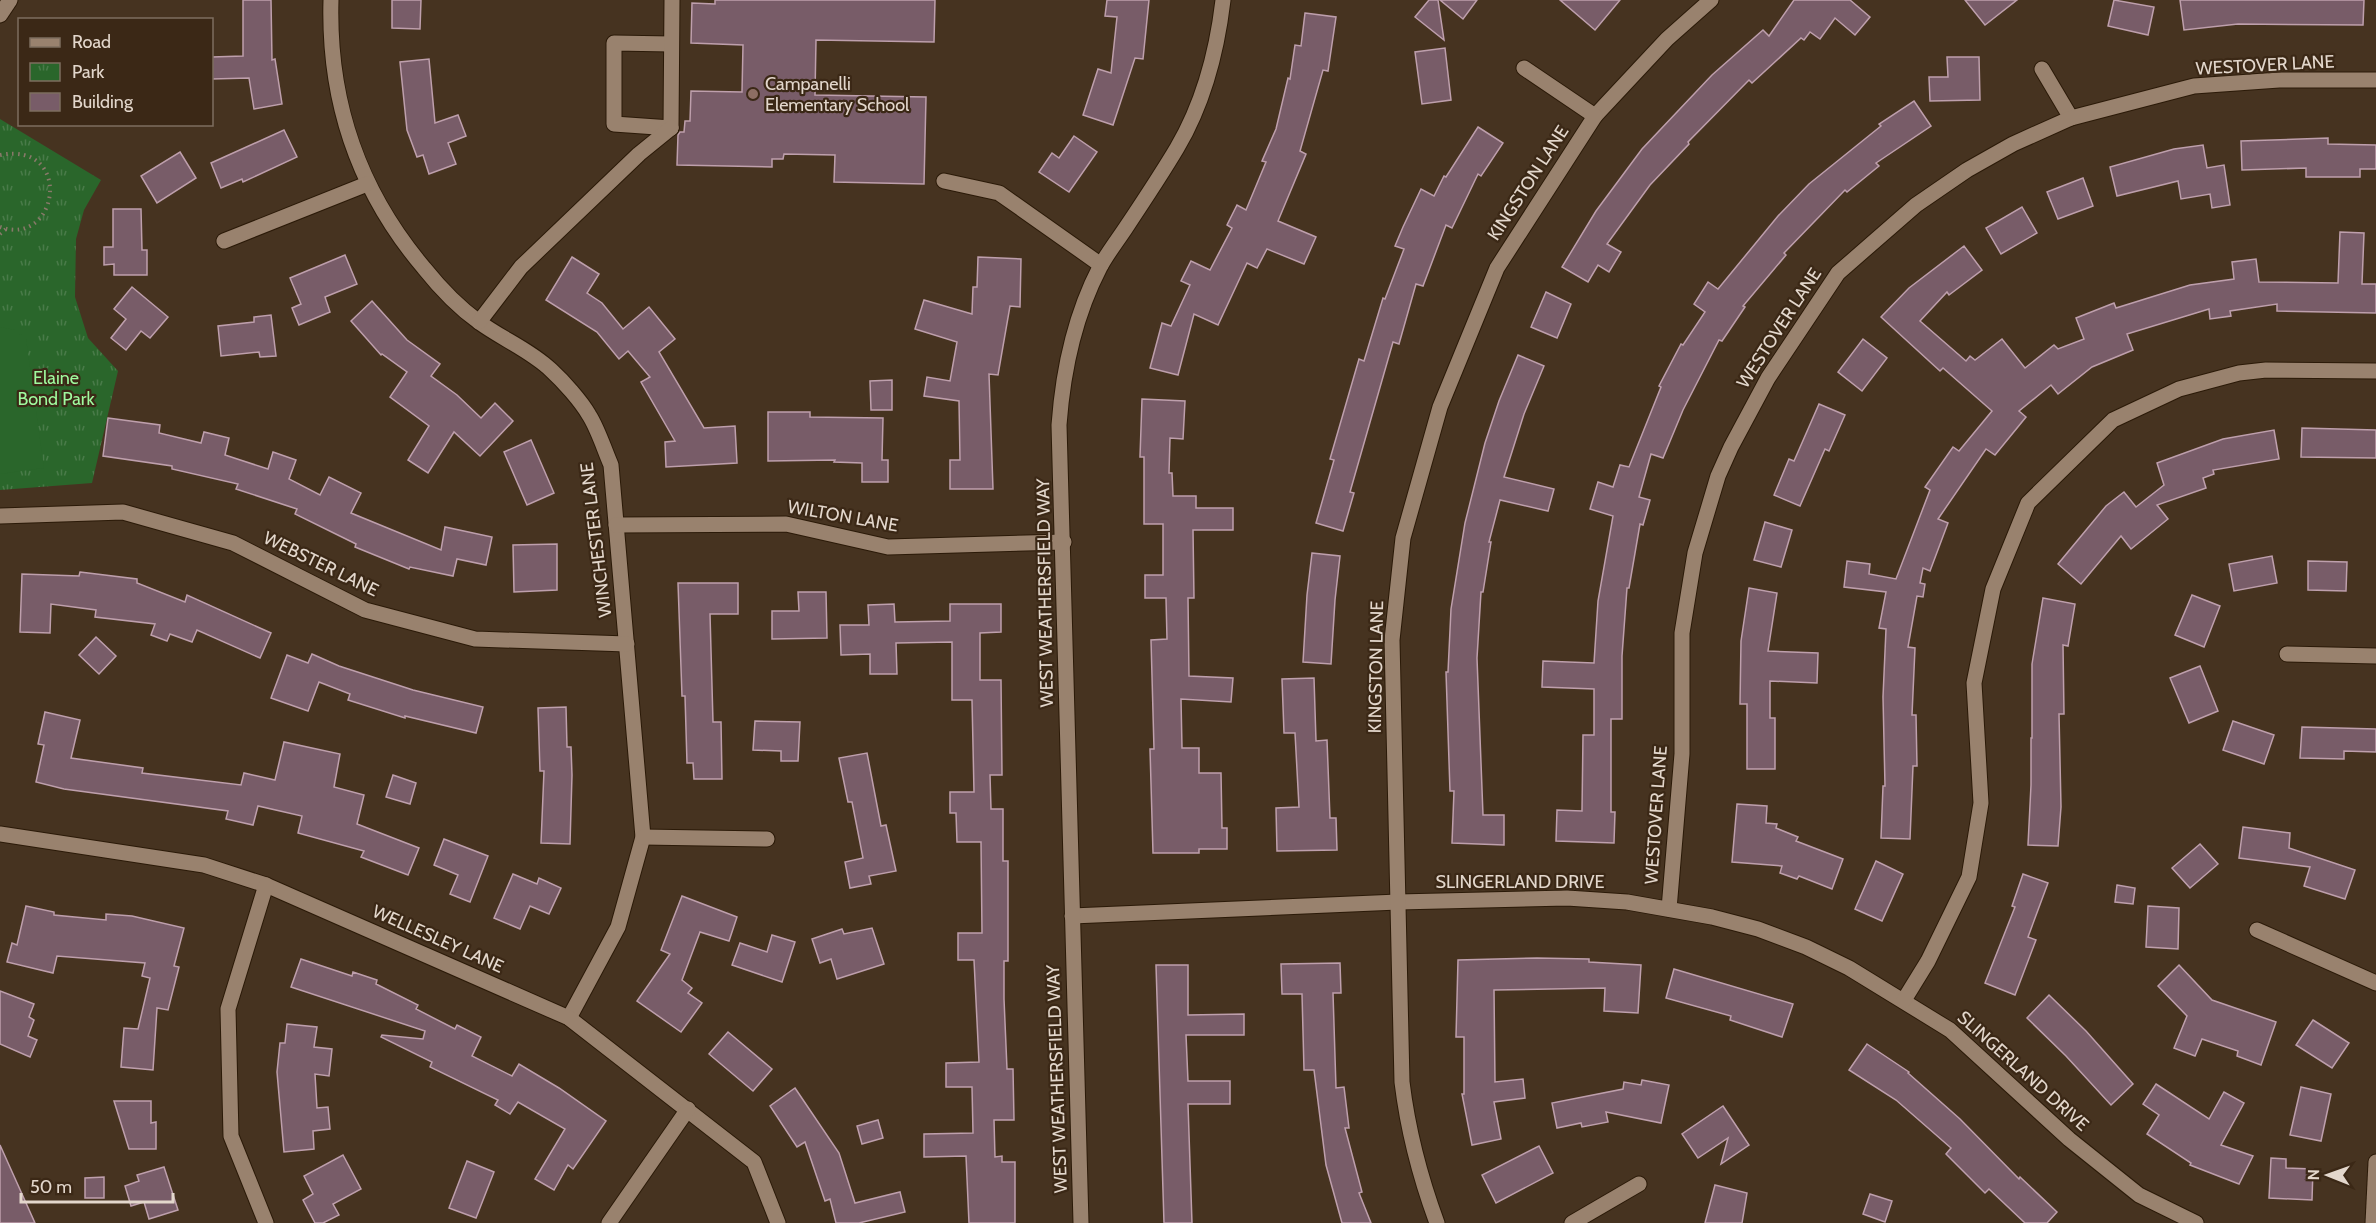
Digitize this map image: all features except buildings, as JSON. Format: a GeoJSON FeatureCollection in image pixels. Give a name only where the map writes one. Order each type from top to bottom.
{"type":"FeatureCollection","features":[{"type":"Feature","properties":{"kind":"street"},"geometry":{"type":"LineString","coordinates":[[0,15],[10,0]]}},
{"type":"Feature","properties":{"kind":"street","name":"WINCHESTER LANE"},"geometry":{"type":"LineString","coordinates":[[331,0],[332,46],[339,101],[367,184],[396,233],[451,298],[479,322],[550,369],[589,414],[610,465],[643,837],[618,927],[569,1018]]}},
{"type":"Feature","properties":{"kind":"street"},"geometry":{"type":"LineString","coordinates":[[671,128],[672,0]]}},
{"type":"Feature","properties":{"kind":"street","name":"WEST WEATHERSFIELD WAY"},"geometry":{"type":"LineString","coordinates":[[1081,1223],[1059,425],[1061,394],[1073,335],[1084,302],[1101,266],[1178,146],[1193,115],[1214,52],[1223,0]]}},
{"type":"Feature","properties":{"kind":"street","name":"KINGSTON LANE"},"geometry":{"type":"LineString","coordinates":[[1437,1223],[1424,1188],[1406,1117],[1402,1082],[1392,640],[1403,538],[1440,407],[1497,268],[1595,116],[1667,39],[1711,0]]}},
{"type":"Feature","properties":{"kind":"street"},"geometry":{"type":"LineString","coordinates":[[671,44],[614,43],[614,123],[671,128]]}},
{"type":"Feature","properties":{"kind":"street","name":"KINGSTON LANE"},"geometry":{"type":"LineString","coordinates":[[1524,68],[1595,116]]}},
{"type":"Feature","properties":{"kind":"street"},"geometry":{"type":"LineString","coordinates":[[2042,69],[2071,118]]}},
{"type":"Feature","properties":{"kind":"street","name":"WESTOVER LANE"},"geometry":{"type":"LineString","coordinates":[[1669,909],[1682,754],[1682,633],[1688,588],[1706,513],[1731,447],[1768,378],[1838,273],[1916,206],[1967,170],[2013,144],[2071,118],[2194,86],[2279,80],[2376,80]]}},
{"type":"Feature","properties":{"kind":"street"},"geometry":{"type":"LineString","coordinates":[[479,322],[521,267],[639,154],[671,128]]}},
{"type":"Feature","properties":{"kind":"street"},"geometry":{"type":"LineString","coordinates":[[944,181],[999,194],[1101,266]]}},
{"type":"Feature","properties":{"kind":"street"},"geometry":{"type":"LineString","coordinates":[[224,241],[367,184]]}},
{"type":"Feature","properties":{"kind":"street"},"geometry":{"type":"LineString","coordinates":[[1904,1000],[1928,961],[1969,877],[1981,803],[1974,683],[1993,589],[2028,503],[2113,420],[2179,389],[2239,373],[2266,370],[2376,371]]}},
{"type":"Feature","properties":{"kind":"street","name":"WEBSTER LANE"},"geometry":{"type":"LineString","coordinates":[[0,516],[123,512],[234,543],[365,609],[476,639],[627,644]]}},
{"type":"Feature","properties":{"kind":"street","name":"WILTON LANE"},"geometry":{"type":"LineString","coordinates":[[616,525],[786,524],[888,547],[1064,542]]}},
{"type":"Feature","properties":{"kind":"street"},"geometry":{"type":"LineString","coordinates":[[2287,654],[2376,656]]}},
{"type":"Feature","properties":{"kind":"street","name":"WELLESLEY LANE"},"geometry":{"type":"LineString","coordinates":[[0,834],[204,865],[266,885],[569,1018],[754,1162],[778,1223]]}},
{"type":"Feature","properties":{"kind":"street"},"geometry":{"type":"LineString","coordinates":[[643,837],[767,839]]}},
{"type":"Feature","properties":{"kind":"street"},"geometry":{"type":"LineString","coordinates":[[266,885],[228,1009],[231,1136],[266,1223]]}},
{"type":"Feature","properties":{"kind":"street","name":"SLINGERLAND DRIVE"},"geometry":{"type":"LineString","coordinates":[[1072,916],[1398,902],[1567,898],[1627,902],[1758,929],[1806,946],[1849,968],[1950,1030],[2069,1139],[2139,1195],[2196,1223]]}},
{"type":"Feature","properties":{"kind":"street"},"geometry":{"type":"LineString","coordinates":[[2257,930],[2376,983]]}},
{"type":"Feature","properties":{"kind":"street"},"geometry":{"type":"LineString","coordinates":[[609,1223],[688,1110]]}},
{"type":"Feature","properties":{"kind":"street"},"geometry":{"type":"LineString","coordinates":[[2373,1223],[2376,1162]]}},
{"type":"Feature","properties":{"kind":"street"},"geometry":{"type":"LineString","coordinates":[[1572,1223],[1639,1184]]}},
{"type":"Feature","properties":{"kind":"path"},"geometry":{"type":"LineString","coordinates":[[0,155],[24,154],[36,160],[47,175],[51,194],[48,206],[41,217],[25,227],[6,229],[0,227]]}},
{"type":"Feature","properties":{"kind":"path"},"geometry":{"type":"LineString","coordinates":[[0,234],[6,229]]}},
{"type":"Feature","properties":{"kind":"green space","name":"Elaine Bond Park"},"geometry":{"type":"Polygon","coordinates":[[[0,119],[101,180],[84,210],[76,239],[75,297],[88,338],[118,371],[92,483],[0,490],[0,119]]]}},
{"type":"Feature","properties":{"kind":"green space"},"geometry":{"type":"Polygon","coordinates":[[[0,327],[15,330],[26,339],[44,468],[0,474],[0,327]]]}},
{"type":"Feature","properties":{"kind":"place","name":"Campanelli Elementary School"},"geometry":{"type":"Point","coordinates":[753,94]}}]}
